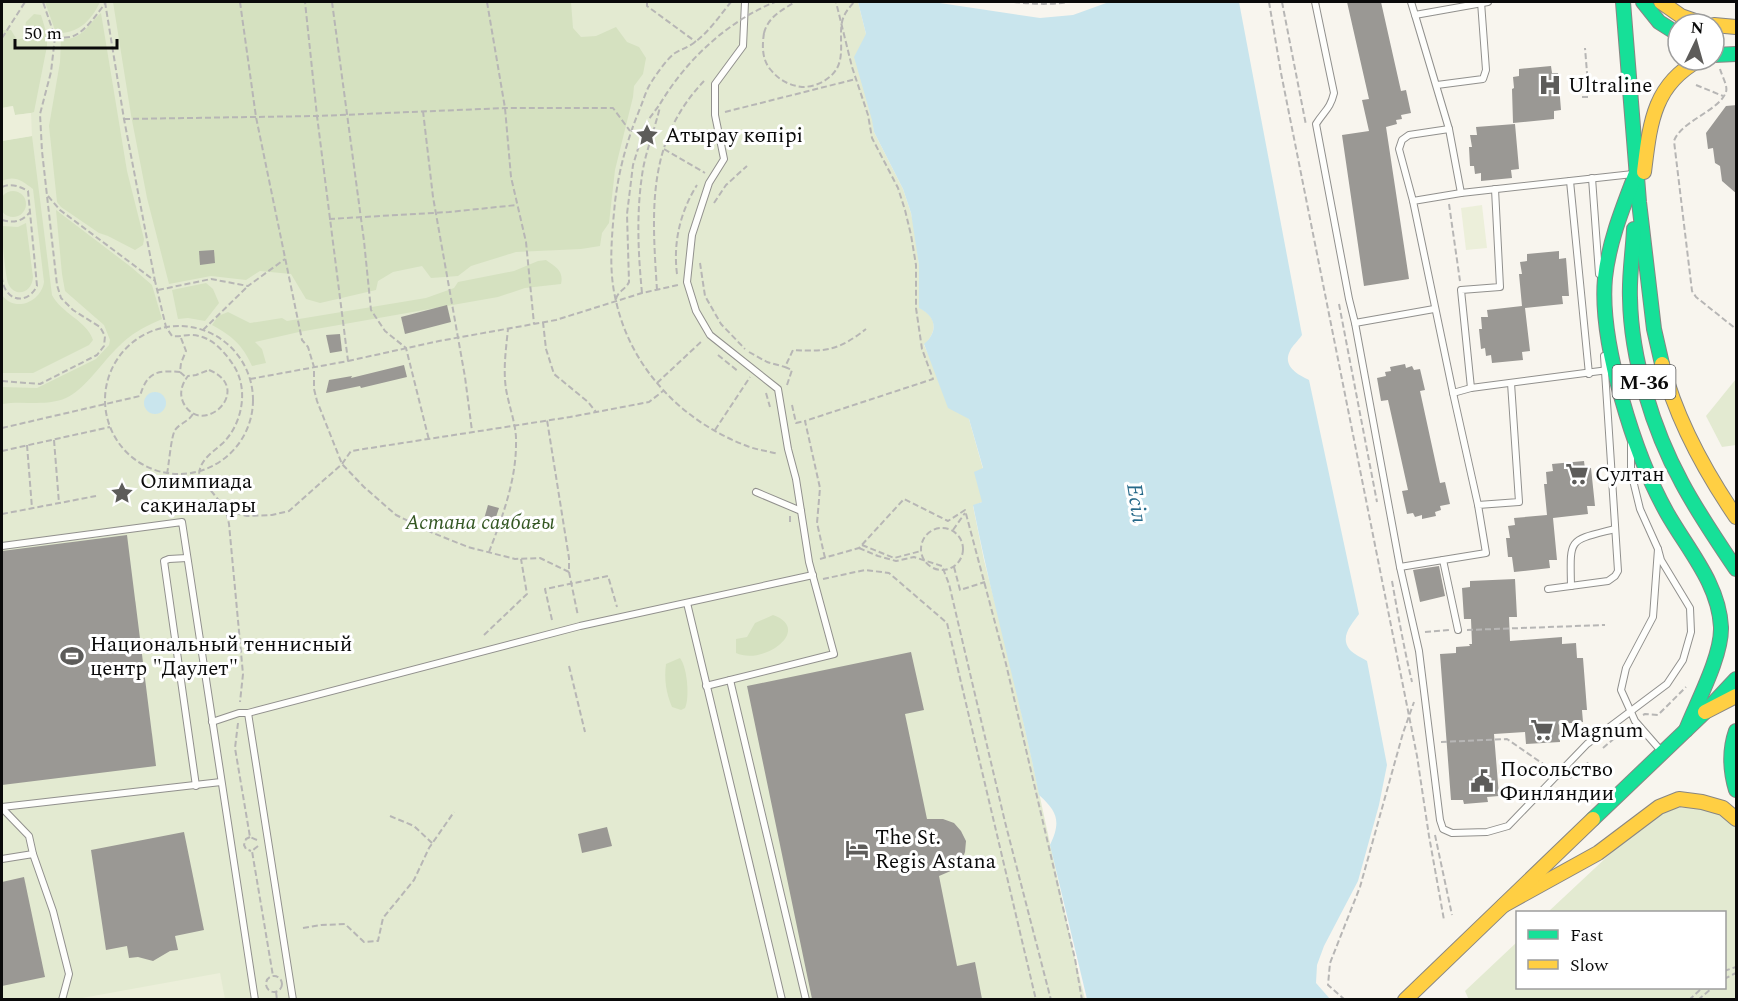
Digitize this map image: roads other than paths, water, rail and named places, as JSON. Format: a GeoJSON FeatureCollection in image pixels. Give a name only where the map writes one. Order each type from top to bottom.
{"type":"FeatureCollection","features":[{"type":"Feature","properties":{"kind":"main road","name":"M-36"},"geometry":{"type":"LineString","coordinates":[[1623,2],[1639,206],[1658,349],[1677,409],[1701,462],[1717,490],[1737,517]]}},
{"type":"Feature","properties":{"kind":"main road"},"geometry":{"type":"LineString","coordinates":[[1642,2],[1659,22],[1666,26]]}},
{"type":"Feature","properties":{"kind":"main road"},"geometry":{"type":"LineString","coordinates":[[1661,2],[1674,12]]}},
{"type":"Feature","properties":{"kind":"main road"},"geometry":{"type":"LineString","coordinates":[[1639,206],[1650,127],[1657,104],[1663,92],[1680,72]]}},
{"type":"Feature","properties":{"kind":"main road","name":"M-36"},"geometry":{"type":"LineString","coordinates":[[1636,173],[1630,305],[1652,413],[1674,468],[1702,519],[1737,569]]}},
{"type":"Feature","properties":{"kind":"main road"},"geometry":{"type":"LineString","coordinates":[[1636,173],[1610,245],[1605,276],[1609,370],[1654,489],[1710,582],[1720,610],[1722,633],[1720,647],[1686,730]]}},
{"type":"Feature","properties":{"kind":"main road"},"geometry":{"type":"LineString","coordinates":[[1405,999],[1737,679]]}},
{"type":"Feature","properties":{"kind":"main road"},"geometry":{"type":"LineString","coordinates":[[1705,712],[1737,685]]}},
{"type":"Feature","properties":{"kind":"main road"},"geometry":{"type":"LineString","coordinates":[[1705,712],[1737,696]]}},
{"type":"Feature","properties":{"kind":"main road"},"geometry":{"type":"LineString","coordinates":[[1737,731],[1731,748],[1731,762],[1737,789]]}},
{"type":"Feature","properties":{"kind":"main road"},"geometry":{"type":"LineString","coordinates":[[1504,905],[1598,853],[1659,807],[1679,800],[1702,802],[1723,808],[1737,819]]}},
{"type":"Feature","properties":{"kind":"lane"},"geometry":{"type":"LineString","coordinates":[[706,686],[834,654],[809,562],[778,389],[710,335],[696,311],[687,282],[692,235],[708,183],[724,159],[715,115],[715,84],[743,46],[745,2]]}},
{"type":"Feature","properties":{"kind":"lane"},"geometry":{"type":"LineString","coordinates":[[1315,2],[1334,93],[1331,107],[1323,113],[1316,124],[1400,567],[1419,651],[1440,820],[1443,829],[1449,832],[1487,832],[1508,826],[1587,744],[1667,684],[1683,660],[1691,633],[1690,608],[1661,560],[1640,509],[1630,464],[1632,430]]}},
{"type":"Feature","properties":{"kind":"lane"},"geometry":{"type":"LineString","coordinates":[[1411,2],[1449,129],[1461,193]]}},
{"type":"Feature","properties":{"kind":"lane"},"geometry":{"type":"LineString","coordinates":[[1415,15],[1484,2],[1486,70],[1483,79],[1437,85]]}},
{"type":"Feature","properties":{"kind":"lane"},"geometry":{"type":"LineString","coordinates":[[1400,567],[1486,553],[1478,505],[1434,309],[1413,201],[1399,149],[1402,140],[1409,135],[1449,129]]}},
{"type":"Feature","properties":{"kind":"lane"},"geometry":{"type":"LineString","coordinates":[[1413,201],[1461,193],[1636,173]]}},
{"type":"Feature","properties":{"kind":"lane"},"geometry":{"type":"LineString","coordinates":[[1548,589],[1608,581],[1618,571],[1609,370],[1592,178]]}},
{"type":"Feature","properties":{"kind":"lane"},"geometry":{"type":"LineString","coordinates":[[1569,181],[1589,374]]}},
{"type":"Feature","properties":{"kind":"lane"},"geometry":{"type":"LineString","coordinates":[[1471,388],[1461,290],[1500,287],[1495,189]]}},
{"type":"Feature","properties":{"kind":"lane"},"geometry":{"type":"LineString","coordinates":[[1355,323],[1434,309]]}},
{"type":"Feature","properties":{"kind":"lane"},"geometry":{"type":"LineString","coordinates":[[1453,393],[1471,388],[1609,370]]}},
{"type":"Feature","properties":{"kind":"lane"},"geometry":{"type":"LineString","coordinates":[[1478,505],[1519,502],[1511,383]]}},
{"type":"Feature","properties":{"kind":"lane"},"geometry":{"type":"LineString","coordinates":[[756,492],[801,512]]}},
{"type":"Feature","properties":{"kind":"lane"},"geometry":{"type":"LineString","coordinates":[[2,546],[182,522],[255,999]]}},
{"type":"Feature","properties":{"kind":"lane"},"geometry":{"type":"LineString","coordinates":[[1571,586],[1570,555],[1573,545],[1579,539],[1615,529]]}},
{"type":"Feature","properties":{"kind":"lane"},"geometry":{"type":"LineString","coordinates":[[1658,549],[1653,617],[1626,668],[1621,690],[1635,721],[1662,753]]}},
{"type":"Feature","properties":{"kind":"lane"},"geometry":{"type":"LineString","coordinates":[[187,558],[164,561],[196,786]]}},
{"type":"Feature","properties":{"kind":"lane"},"geometry":{"type":"LineString","coordinates":[[1443,560],[1458,630]]}},
{"type":"Feature","properties":{"kind":"lane"},"geometry":{"type":"LineString","coordinates":[[212,722],[239,713],[248,713],[580,626],[814,578]]}},
{"type":"Feature","properties":{"kind":"lane"},"geometry":{"type":"LineString","coordinates":[[687,603],[782,999]]}},
{"type":"Feature","properties":{"kind":"lane"},"geometry":{"type":"LineString","coordinates":[[730,681],[806,999]]}},
{"type":"Feature","properties":{"kind":"lane"},"geometry":{"type":"LineString","coordinates":[[248,713],[293,999]]}},
{"type":"Feature","properties":{"kind":"lane"},"geometry":{"type":"LineString","coordinates":[[2,807],[221,782]]}},
{"type":"Feature","properties":{"kind":"lane"},"geometry":{"type":"LineString","coordinates":[[2,807],[29,836],[53,911],[69,974],[62,999]]}},
{"type":"Feature","properties":{"kind":"lane"},"geometry":{"type":"LineString","coordinates":[[2,859],[33,854]]}},
{"type":"Feature","properties":{"kind":"water","name":"Есіл"},"geometry":{"type":"Polygon","coordinates":[[[858,2],[1239,2],[1302,335],[1291,349],[1288,361],[1296,373],[1309,380],[1359,614],[1346,636],[1347,645],[1350,650],[1367,661],[1387,765],[1379,805],[1358,881],[1324,946],[1317,965],[1316,983],[1330,999],[1087,999],[1050,845],[1056,830],[1056,818],[1054,812],[1039,795],[973,505],[982,502],[974,472],[983,468],[969,419],[948,408],[924,344],[932,335],[934,325],[929,316],[919,308],[919,265],[911,213],[903,189],[874,132],[854,57],[866,34],[858,2]]]}},
{"type":"Feature","properties":{"kind":"water"},"geometry":{"type":"Polygon","coordinates":[[[155,392],[163,395],[166,403],[163,411],[155,414],[147,411],[144,403],[147,395],[155,392]]]}},
{"type":"Feature","properties":{"kind":"place","name":"Ultraline"},"geometry":{"type":"Point","coordinates":[1550,85]}},
{"type":"Feature","properties":{"kind":"place","name":"Атырау көпірі"},"geometry":{"type":"Point","coordinates":[647,135]}},
{"type":"Feature","properties":{"kind":"place","name":"Султан"},"geometry":{"type":"Point","coordinates":[1577,474]}},
{"type":"Feature","properties":{"kind":"place","name":"Олимпиада сақиналары"},"geometry":{"type":"Point","coordinates":[122,493]}},
{"type":"Feature","properties":{"kind":"place","name":"Национальный теннисный центр \"Даулет\""},"geometry":{"type":"Point","coordinates":[72,656]}},
{"type":"Feature","properties":{"kind":"place","name":"Magnum"},"geometry":{"type":"Point","coordinates":[1542,730]}},
{"type":"Feature","properties":{"kind":"place","name":"Посольство Финляндии"},"geometry":{"type":"Point","coordinates":[1482,781]}},
{"type":"Feature","properties":{"kind":"place","name":"The St. Regis Astana"},"geometry":{"type":"Point","coordinates":[857,849]}},
{"type":"Feature","properties":{"kind":"park label","name":"Астана саябағы"},"geometry":{"type":"Point","coordinates":[480,522]}}]}
